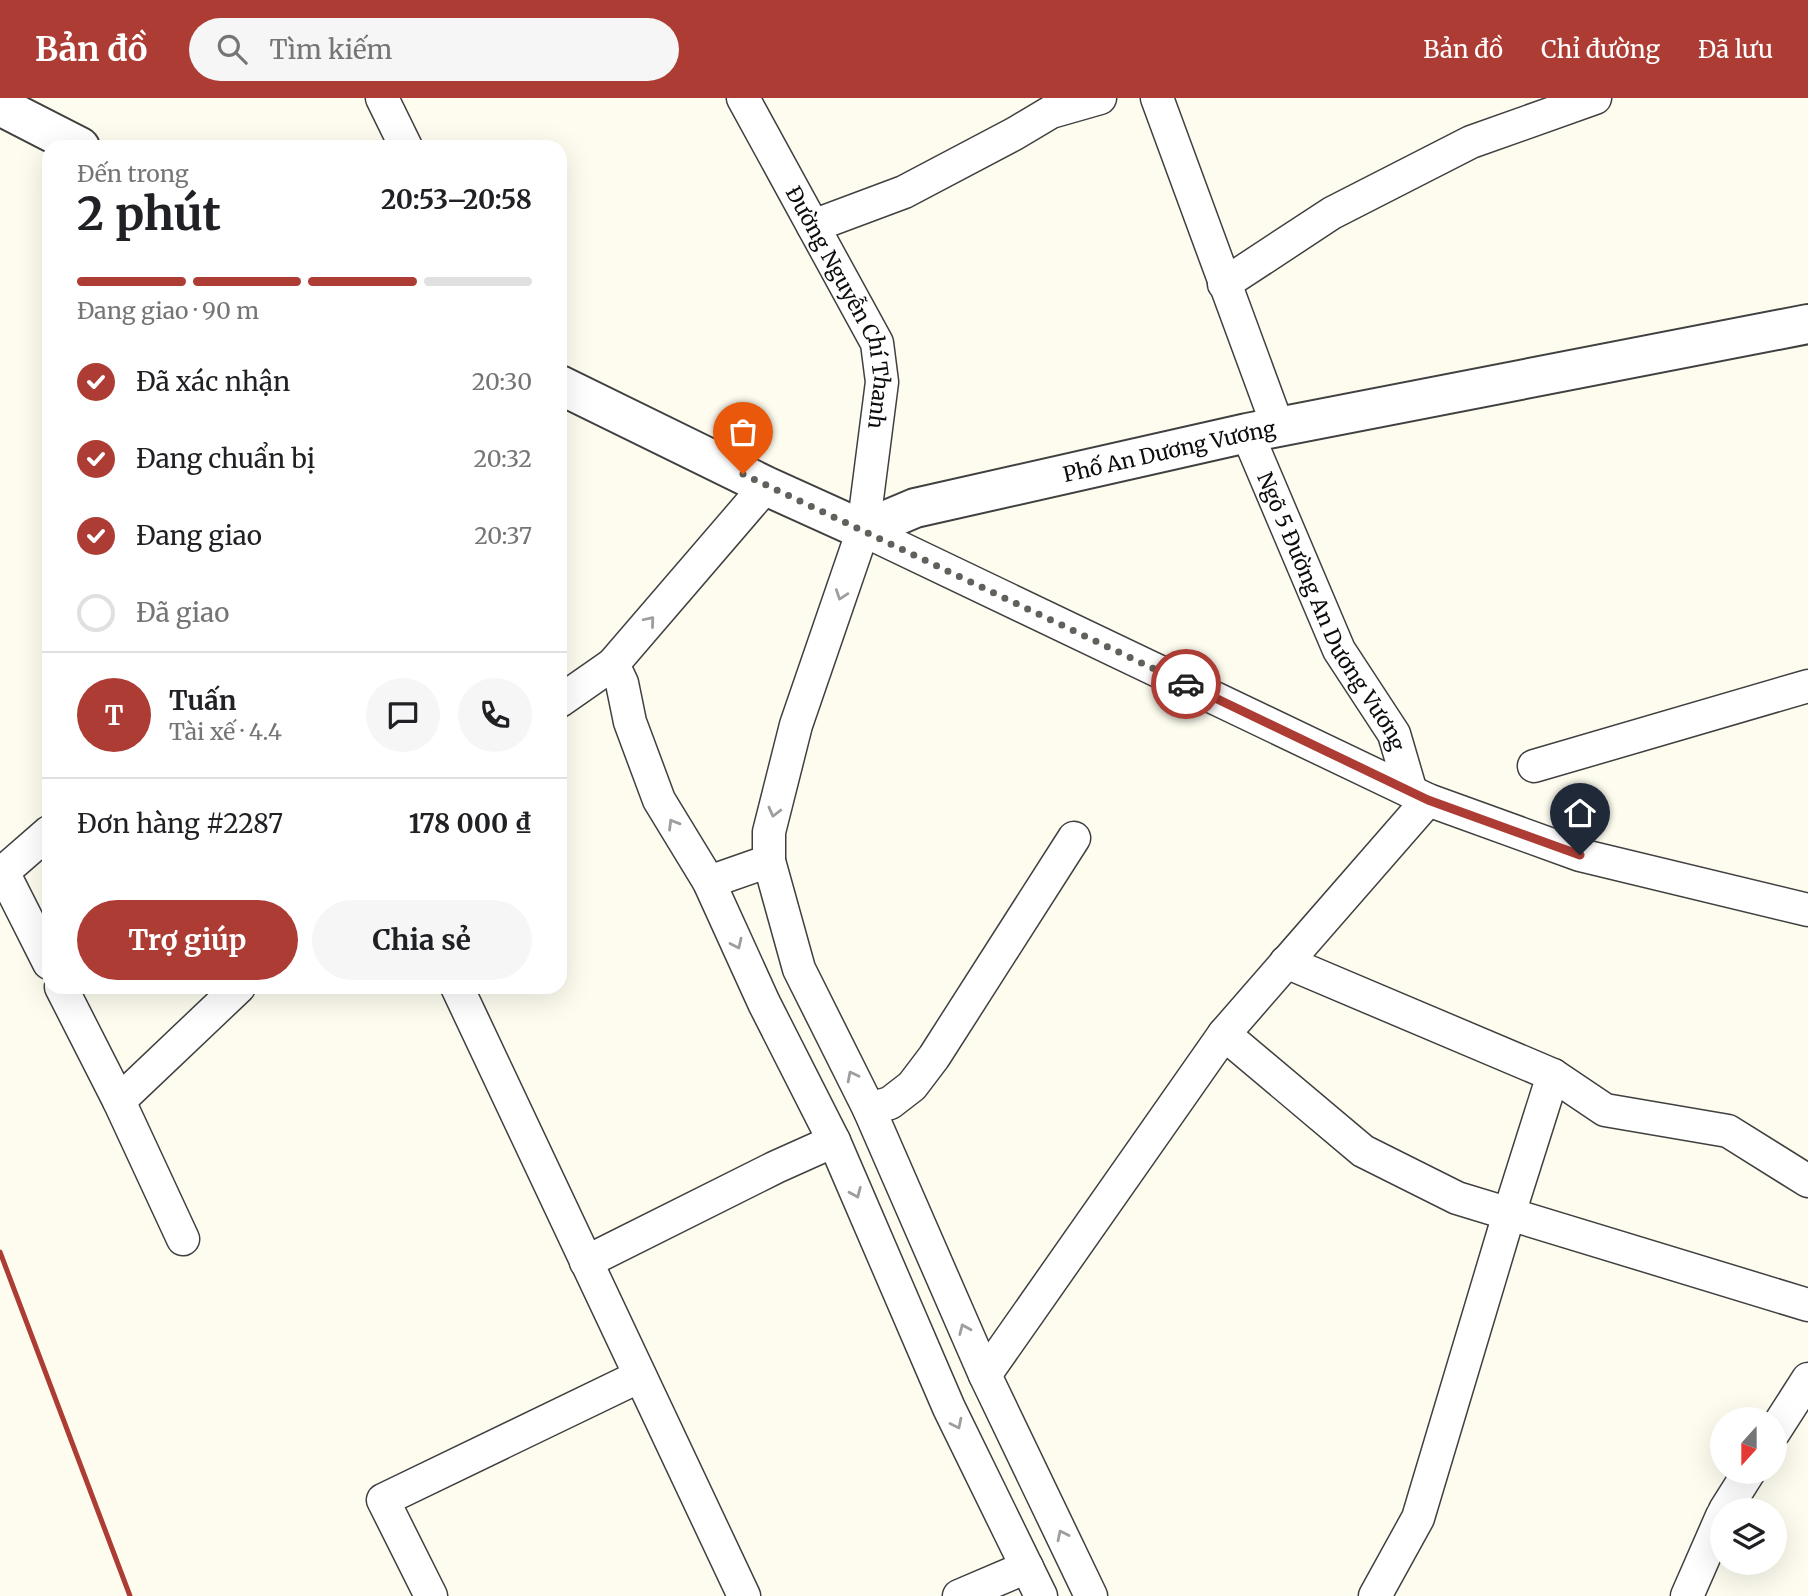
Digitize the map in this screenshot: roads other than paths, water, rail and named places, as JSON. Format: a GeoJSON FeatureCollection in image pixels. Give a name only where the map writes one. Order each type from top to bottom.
{"type":"FeatureCollection","features":[{"type":"Feature","properties":{"kind":"street"},"geometry":{"type":"LineString","coordinates":[[382,98],[403,140]]}},
{"type":"Feature","properties":{"kind":"street","name":"Đường Nguyễn Chí Thanh"},"geometry":{"type":"LineString","coordinates":[[743,98],[877,343],[882,382],[863,530],[796,726],[769,832],[769,861],[799,969],[869,1109],[985,1375],[1091,1596]]}},
{"type":"Feature","properties":{"kind":"street"},"geometry":{"type":"LineString","coordinates":[[813,226],[904,192],[1051,112],[1100,98]]}},
{"type":"Feature","properties":{"kind":"street","name":"Ngõ 5 Đường An Dương Vương"},"geometry":{"type":"LineString","coordinates":[[1157,98],[1224,284],[1263,430],[1339,650],[1395,734],[1420,796]]}},
{"type":"Feature","properties":{"kind":"street"},"geometry":{"type":"LineString","coordinates":[[1224,284],[1332,213],[1471,142],[1595,98]]}},
{"type":"Feature","properties":{"kind":"street"},"geometry":{"type":"LineString","coordinates":[[0,106],[66,140]]}},
{"type":"Feature","properties":{"kind":"street","name":"Phố An Dương Vương"},"geometry":{"type":"LineString","coordinates":[[863,530],[915,508],[1263,430],[1808,324]]}},
{"type":"Feature","properties":{"kind":"street"},"geometry":{"type":"LineString","coordinates":[[567,388],[766,486],[1420,796],[1580,855],[1808,910]]}},
{"type":"Feature","properties":{"kind":"street"},"geometry":{"type":"LineString","coordinates":[[567,696],[613,664],[766,486]]}},
{"type":"Feature","properties":{"kind":"street"},"geometry":{"type":"LineString","coordinates":[[613,664],[622,683],[630,722],[659,800],[709,882],[764,1003],[834,1142],[949,1408],[1041,1596]]}},
{"type":"Feature","properties":{"kind":"street"},"geometry":{"type":"LineString","coordinates":[[1534,766],[1808,686]]}},
{"type":"Feature","properties":{"kind":"street"},"geometry":{"type":"LineString","coordinates":[[985,1375],[1224,1034],[1420,796]]}},
{"type":"Feature","properties":{"kind":"street"},"geometry":{"type":"LineString","coordinates":[[42,838],[3,872],[42,949]]}},
{"type":"Feature","properties":{"kind":"street"},"geometry":{"type":"LineString","coordinates":[[869,1109],[890,1103],[912,1086],[934,1057],[1074,838]]}},
{"type":"Feature","properties":{"kind":"street"},"geometry":{"type":"LineString","coordinates":[[709,882],[769,861]]}},
{"type":"Feature","properties":{"kind":"street"},"geometry":{"type":"LineString","coordinates":[[1286,962],[1553,1075],[1605,1110],[1728,1130],[1808,1181]]}},
{"type":"Feature","properties":{"kind":"street"},"geometry":{"type":"LineString","coordinates":[[65,994],[119,1101],[183,1239]]}},
{"type":"Feature","properties":{"kind":"street"},"geometry":{"type":"LineString","coordinates":[[119,1101],[232,994]]}},
{"type":"Feature","properties":{"kind":"street"},"geometry":{"type":"LineString","coordinates":[[460,994],[744,1596]]}},
{"type":"Feature","properties":{"kind":"street"},"geometry":{"type":"LineString","coordinates":[[1224,1034],[1363,1151],[1457,1198],[1808,1305]]}},
{"type":"Feature","properties":{"kind":"street"},"geometry":{"type":"LineString","coordinates":[[1375,1596],[1418,1518],[1508,1214],[1553,1075]]}},
{"type":"Feature","properties":{"kind":"street"},"geometry":{"type":"LineString","coordinates":[[586,1262],[776,1167],[834,1142]]}},
{"type":"Feature","properties":{"kind":"street"},"geometry":{"type":"LineString","coordinates":[[431,1596],[383,1500],[640,1376]]}},
{"type":"Feature","properties":{"kind":"street"},"geometry":{"type":"LineString","coordinates":[[1787,1412],[1808,1379]]}},
{"type":"Feature","properties":{"kind":"street"},"geometry":{"type":"LineString","coordinates":[[1687,1596],[1710,1543]]}},
{"type":"Feature","properties":{"kind":"street"},"geometry":{"type":"LineString","coordinates":[[959,1596],[1027,1567]]}},
{"type":"Feature","properties":{"kind":"railway"},"geometry":{"type":"LineString","coordinates":[[0,1252],[130,1596]]}}]}
